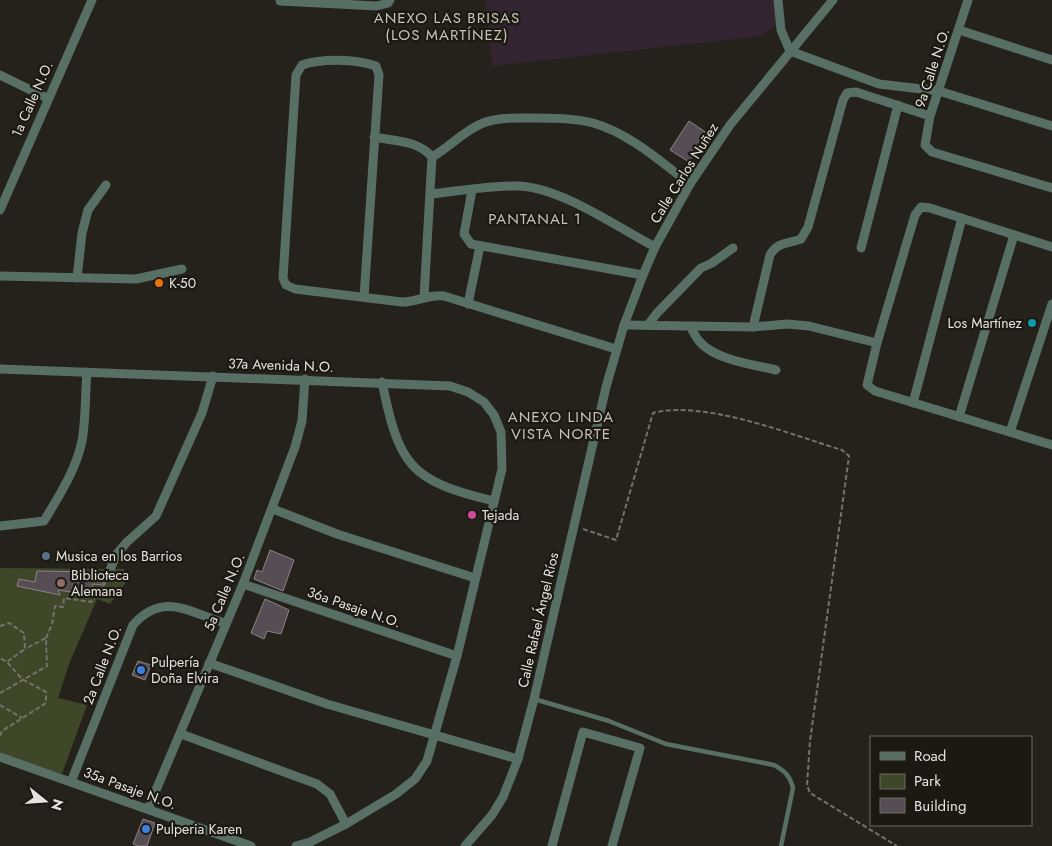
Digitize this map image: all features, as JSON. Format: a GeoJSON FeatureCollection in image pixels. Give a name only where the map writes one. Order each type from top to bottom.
{"type":"FeatureCollection","features":[{"type":"Feature","properties":{"kind":"street","name":"1a Calle N.O."},"geometry":{"type":"LineString","coordinates":[[0,210],[47,98],[92,0]]}},
{"type":"Feature","properties":{"kind":"street"},"geometry":{"type":"LineString","coordinates":[[280,0],[377,6],[390,0]]}},
{"type":"Feature","properties":{"kind":"street"},"geometry":{"type":"LineString","coordinates":[[778,0],[781,30],[790,51],[845,73],[879,84],[939,91],[1052,126]]}},
{"type":"Feature","properties":{"kind":"street","name":"Calle Carlos Nuñez"},"geometry":{"type":"LineString","coordinates":[[606,386],[624,325],[643,275],[655,247],[690,184],[730,125],[833,0]]}},
{"type":"Feature","properties":{"kind":"street","name":"9a Calle N.O."},"geometry":{"type":"LineString","coordinates":[[968,0],[930,116],[925,145],[932,152],[1052,188]]}},
{"type":"Feature","properties":{"kind":"street"},"geometry":{"type":"LineString","coordinates":[[959,30],[1052,60]]}},
{"type":"Feature","properties":{"kind":"street"},"geometry":{"type":"LineString","coordinates":[[364,297],[379,74],[376,66],[365,62],[313,61],[302,65],[296,75],[283,278],[286,285],[295,289],[402,302],[414,302],[424,297],[444,296],[616,349]]}},
{"type":"Feature","properties":{"kind":"street"},"geometry":{"type":"LineString","coordinates":[[0,75],[47,98]]}},
{"type":"Feature","properties":{"kind":"street"},"geometry":{"type":"LineString","coordinates":[[753,327],[770,255],[774,248],[780,244],[801,239],[808,227],[843,100],[848,93],[856,92],[930,116]]}},
{"type":"Feature","properties":{"kind":"street"},"geometry":{"type":"LineString","coordinates":[[861,248],[898,105]]}},
{"type":"Feature","properties":{"kind":"street"},"geometry":{"type":"LineString","coordinates":[[432,156],[466,131],[484,122],[505,118],[551,118],[592,123],[606,128],[646,152],[690,184]]}},
{"type":"Feature","properties":{"kind":"street"},"geometry":{"type":"LineString","coordinates":[[374,137],[416,144],[426,149],[432,156],[424,297]]}},
{"type":"Feature","properties":{"kind":"street"},"geometry":{"type":"LineString","coordinates":[[76,278],[82,233],[88,210],[106,185]]}},
{"type":"Feature","properties":{"kind":"street"},"geometry":{"type":"LineString","coordinates":[[431,194],[519,186],[542,190],[564,198],[655,247]]}},
{"type":"Feature","properties":{"kind":"street"},"geometry":{"type":"LineString","coordinates":[[472,190],[464,234],[470,244],[643,275]]}},
{"type":"Feature","properties":{"kind":"street"},"geometry":{"type":"LineString","coordinates":[[1052,247],[921,207],[915,215],[877,343],[867,385],[875,391],[912,403],[1052,444]]}},
{"type":"Feature","properties":{"kind":"street"},"geometry":{"type":"LineString","coordinates":[[912,403],[962,218]]}},
{"type":"Feature","properties":{"kind":"street"},"geometry":{"type":"LineString","coordinates":[[959,417],[1014,235]]}},
{"type":"Feature","properties":{"kind":"street"},"geometry":{"type":"LineString","coordinates":[[468,304],[480,246]]}},
{"type":"Feature","properties":{"kind":"street"},"geometry":{"type":"LineString","coordinates":[[648,325],[657,313],[701,268],[712,263],[732,248]]}},
{"type":"Feature","properties":{"kind":"street"},"geometry":{"type":"LineString","coordinates":[[0,276],[136,279],[182,269]]}},
{"type":"Feature","properties":{"kind":"street"},"geometry":{"type":"LineString","coordinates":[[1010,432],[1052,304]]}},
{"type":"Feature","properties":{"kind":"street"},"geometry":{"type":"LineString","coordinates":[[624,325],[753,327],[787,324],[808,326],[877,343]]}},
{"type":"Feature","properties":{"kind":"street"},"geometry":{"type":"LineString","coordinates":[[690,326],[701,343],[711,351],[730,359],[776,370]]}},
{"type":"Feature","properties":{"kind":"street","name":"37a Avenida N.O."},"geometry":{"type":"LineString","coordinates":[[0,369],[305,379],[450,386],[468,392],[484,402],[494,415],[501,432],[502,470],[436,736]]}},
{"type":"Feature","properties":{"kind":"street"},"geometry":{"type":"LineString","coordinates":[[0,526],[44,521],[61,493],[74,466],[82,440],[87,372]]}},
{"type":"Feature","properties":{"kind":"street"},"geometry":{"type":"LineString","coordinates":[[110,570],[116,555],[127,542],[156,516],[202,413],[213,376]]}},
{"type":"Feature","properties":{"kind":"street","name":"5a Calle N.O."},"geometry":{"type":"LineString","coordinates":[[148,810],[243,584],[298,438],[302,421],[305,379]]}},
{"type":"Feature","properties":{"kind":"street"},"geometry":{"type":"LineString","coordinates":[[382,382],[390,421],[398,445],[408,462],[440,485],[462,494],[494,502]]}},
{"type":"Feature","properties":{"kind":"street","name":"Calle Rafael Ángel Ríos"},"geometry":{"type":"LineString","coordinates":[[464,846],[492,815],[503,797],[518,758],[534,699],[606,386]]}},
{"type":"Feature","properties":{"kind":"street"},"geometry":{"type":"LineString","coordinates":[[272,509],[336,534],[474,578]]}},
{"type":"Feature","properties":{"kind":"street","name":"36a Pasaje N.O."},"geometry":{"type":"LineString","coordinates":[[243,584],[457,656]]}},
{"type":"Feature","properties":{"kind":"street","name":"2a Calle N.O."},"geometry":{"type":"LineString","coordinates":[[71,782],[133,625],[143,613],[159,605],[177,608],[225,623]]}},
{"type":"Feature","properties":{"kind":"street"},"geometry":{"type":"LineString","coordinates":[[209,663],[327,704],[518,758]]}},
{"type":"Feature","properties":{"kind":"street"},"geometry":{"type":"LineString","coordinates":[[552,846],[584,732],[640,748],[612,846]]}},
{"type":"Feature","properties":{"kind":"street"},"geometry":{"type":"LineString","coordinates":[[181,734],[317,784],[330,794],[346,824]]}},
{"type":"Feature","properties":{"kind":"street"},"geometry":{"type":"LineString","coordinates":[[296,846],[310,842],[346,824],[396,794],[415,779],[427,761],[436,736]]}},
{"type":"Feature","properties":{"kind":"street","name":"35a Pasaje N.O."},"geometry":{"type":"LineString","coordinates":[[0,757],[251,846]]}},
{"type":"Feature","properties":{"kind":"lane"},"geometry":{"type":"LineString","coordinates":[[534,699],[609,721],[666,744],[774,765],[783,770],[790,778],[793,788],[781,846]]}},
{"type":"Feature","properties":{"kind":"path"},"geometry":{"type":"LineString","coordinates":[[574,526],[616,540],[652,413],[670,409],[708,411],[842,450],[849,456],[810,741],[807,785],[810,793],[896,846]]}},
{"type":"Feature","properties":{"kind":"path"},"geometry":{"type":"LineString","coordinates":[[0,693],[47,666],[46,638],[52,624],[55,606],[63,607],[64,598],[91,602],[104,587]]}},
{"type":"Feature","properties":{"kind":"path"},"geometry":{"type":"LineString","coordinates":[[0,626],[9,623],[24,633],[26,649]]}},
{"type":"Feature","properties":{"kind":"path"},"geometry":{"type":"LineString","coordinates":[[7,662],[46,638]]}},
{"type":"Feature","properties":{"kind":"path"},"geometry":{"type":"LineString","coordinates":[[0,658],[7,662],[22,679],[46,692],[46,703],[1,731],[0,736]]}},
{"type":"Feature","properties":{"kind":"path"},"geometry":{"type":"LineString","coordinates":[[0,705],[22,718]]}},
{"type":"Feature","properties":{"kind":"shaded area"},"geometry":{"type":"Polygon","coordinates":[[[485,0],[774,0],[776,24],[762,36],[492,66],[485,0]]]}},
{"type":"Feature","properties":{"kind":"green space"},"geometry":{"type":"Polygon","coordinates":[[[0,568],[124,569],[127,581],[110,604],[97,599],[69,664],[58,698],[87,705],[62,774],[0,753],[0,568]]]}},
{"type":"Feature","properties":{"kind":"building"},"geometry":{"type":"Polygon","coordinates":[[[689,121],[707,133],[689,162],[670,150],[689,121]]]}},
{"type":"Feature","properties":{"kind":"building"},"geometry":{"type":"Polygon","coordinates":[[[270,550],[294,560],[283,591],[254,579],[257,570],[262,572],[270,550]]]}},
{"type":"Feature","properties":{"kind":"building","name":"Biblioteca Alemana"},"geometry":{"type":"Polygon","coordinates":[[[37,571],[96,572],[106,575],[102,585],[93,584],[90,595],[58,590],[60,595],[17,586],[19,579],[35,582],[37,571]]]}},
{"type":"Feature","properties":{"kind":"building"},"geometry":{"type":"Polygon","coordinates":[[[265,599],[289,610],[281,634],[267,631],[264,639],[251,633],[265,599]]]}},
{"type":"Feature","properties":{"kind":"building","name":"Pulpería Doña Elvira"},"geometry":{"type":"Polygon","coordinates":[[[138,661],[151,665],[145,680],[132,675],[138,661]]]}},
{"type":"Feature","properties":{"kind":"building","name":"Pulperia Karen"},"geometry":{"type":"Polygon","coordinates":[[[143,819],[155,823],[147,846],[138,846],[133,844],[143,819]]]}},
{"type":"Feature","properties":{"kind":"place","name":"K-50"},"geometry":{"type":"Point","coordinates":[159,283]}},
{"type":"Feature","properties":{"kind":"place","name":"Los Martínez"},"geometry":{"type":"Point","coordinates":[1032,323]}},
{"type":"Feature","properties":{"kind":"place","name":"Tejada"},"geometry":{"type":"Point","coordinates":[472,515]}},
{"type":"Feature","properties":{"kind":"place","name":"Musica en los Barrios"},"geometry":{"type":"Point","coordinates":[46,556]}},
{"type":"Feature","properties":{"kind":"place","name":"Biblioteca Alemana"},"geometry":{"type":"Point","coordinates":[61,583]}},
{"type":"Feature","properties":{"kind":"place","name":"Pulpería Doña Elvira"},"geometry":{"type":"Point","coordinates":[141,670]}},
{"type":"Feature","properties":{"kind":"place","name":"Pulperia Karen"},"geometry":{"type":"Point","coordinates":[146,829]}},
{"type":"Feature","properties":{"kind":"district","name":"ANEXO LAS BRISAS (LOS MARTÍNEZ)"},"geometry":{"type":"Point","coordinates":[447,26]}},
{"type":"Feature","properties":{"kind":"district","name":"PANTANAL 1"},"geometry":{"type":"Point","coordinates":[535,219]}},
{"type":"Feature","properties":{"kind":"district","name":"ANEXO LINDA VISTA NORTE"},"geometry":{"type":"Point","coordinates":[561,426]}}]}
